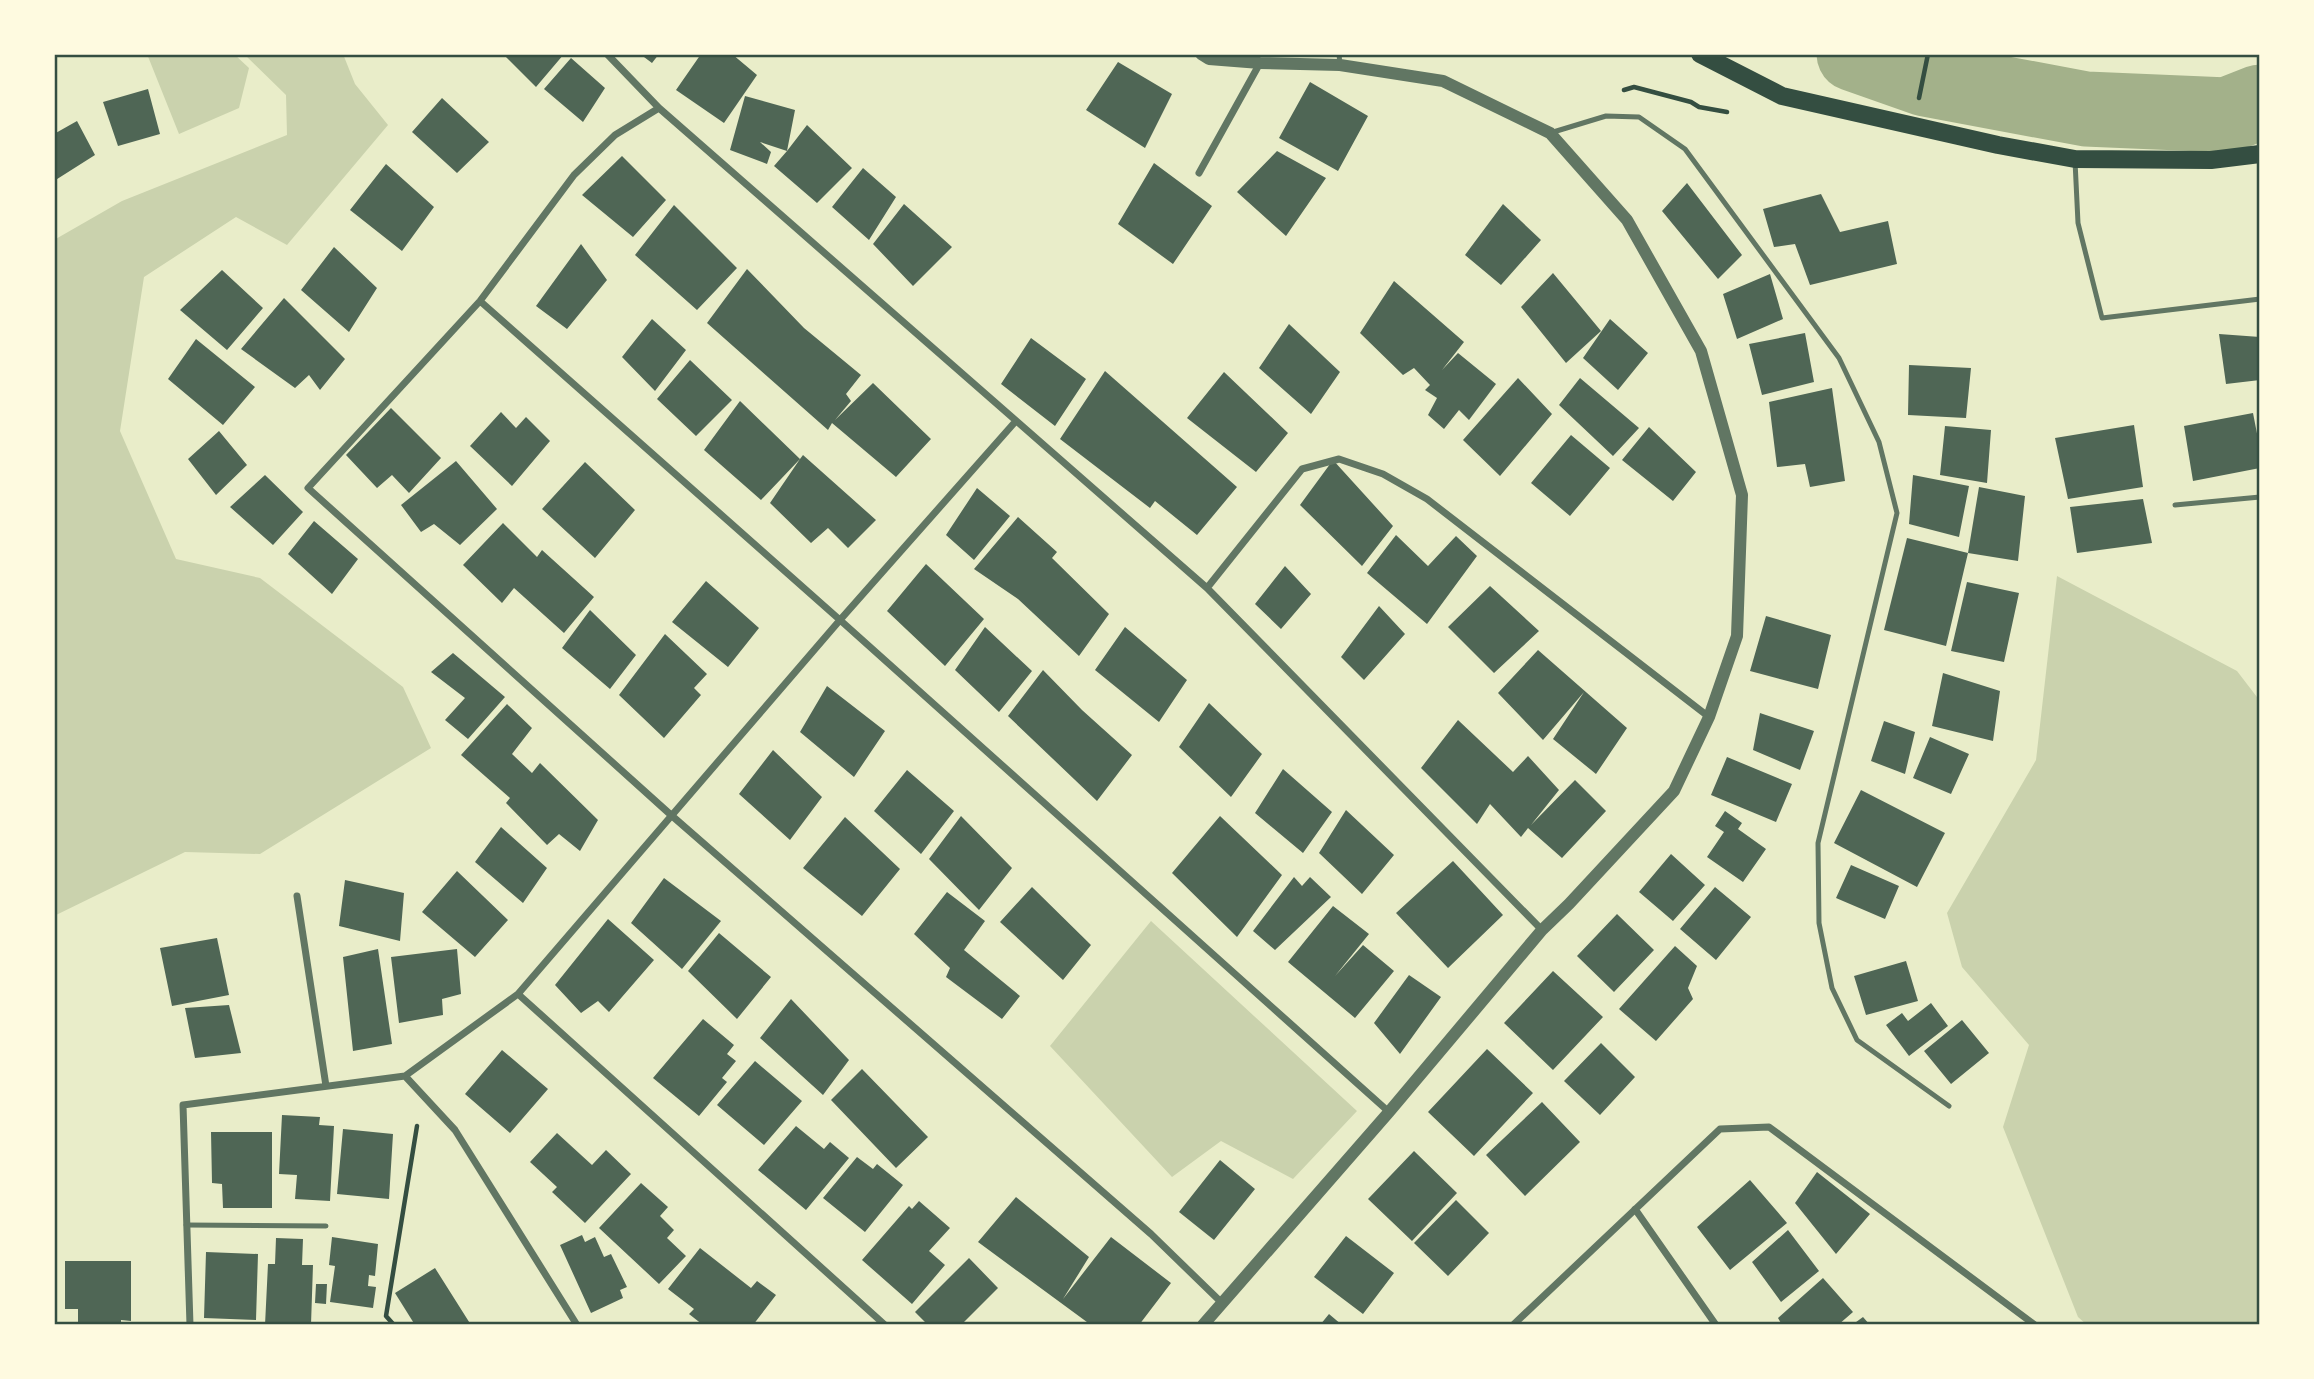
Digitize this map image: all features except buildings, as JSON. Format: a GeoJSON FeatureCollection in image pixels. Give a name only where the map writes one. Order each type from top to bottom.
{"type":"FeatureCollection","features":[{"type":"Feature","properties":{"kind":"main road"},"geometry":{"type":"LineString","coordinates":[[1700,54],[1782,96],[1998,145],[2075,159],[2211,160],[2260,154]]}},
{"type":"Feature","properties":{"kind":"street"},"geometry":{"type":"LineString","coordinates":[[607,54],[659,108],[1207,588],[1542,930]]}},
{"type":"Feature","properties":{"kind":"street"},"geometry":{"type":"LineString","coordinates":[[1201,54],[1209,59],[1260,63],[1340,60],[1443,81],[1550,134],[1627,220],[1702,351],[1742,495],[1738,636],[1709,717],[1674,791],[1542,930],[1203,1325]]}},
{"type":"Feature","properties":{"kind":"street"},"geometry":{"type":"LineString","coordinates":[[1199,173],[1260,63]]}},
{"type":"Feature","properties":{"kind":"street"},"geometry":{"type":"LineString","coordinates":[[659,108],[615,135],[574,175],[480,300],[308,488],[671,815],[1151,1234],[1222,1303]]}},
{"type":"Feature","properties":{"kind":"street"},"geometry":{"type":"LineString","coordinates":[[480,300],[841,620],[1388,1112]]}},
{"type":"Feature","properties":{"kind":"street"},"geometry":{"type":"LineString","coordinates":[[190,1325],[183,1105],[405,1076],[517,994],[1015,422]]}},
{"type":"Feature","properties":{"kind":"street"},"geometry":{"type":"LineString","coordinates":[[1207,588],[1302,469],[1339,459],[1383,474],[1427,499],[1709,717]]}},
{"type":"Feature","properties":{"kind":"street"},"geometry":{"type":"LineString","coordinates":[[297,896],[326,1086]]}},
{"type":"Feature","properties":{"kind":"street"},"geometry":{"type":"LineString","coordinates":[[517,994],[885,1325]]}},
{"type":"Feature","properties":{"kind":"street"},"geometry":{"type":"LineString","coordinates":[[405,1076],[455,1130],[577,1325]]}},
{"type":"Feature","properties":{"kind":"street"},"geometry":{"type":"LineString","coordinates":[[1513,1325],[1720,1129],[1769,1127],[2035,1325]]}},
{"type":"Feature","properties":{"kind":"street"},"geometry":{"type":"LineString","coordinates":[[1635,1209],[1716,1325]]}},
{"type":"Feature","properties":{"kind":"lane"},"geometry":{"type":"LineString","coordinates":[[1550,134],[1606,116],[1639,117],[1685,149],[1839,358],[1879,442],[1897,513],[1818,844],[1819,923],[1832,988],[1857,1040],[1949,1106]]}},
{"type":"Feature","properties":{"kind":"lane"},"geometry":{"type":"LineString","coordinates":[[2075,159],[2078,223],[2102,318],[2260,299]]}},
{"type":"Feature","properties":{"kind":"lane"},"geometry":{"type":"LineString","coordinates":[[2175,505],[2260,497]]}},
{"type":"Feature","properties":{"kind":"lane"},"geometry":{"type":"LineString","coordinates":[[186,1225],[326,1226]]}},
{"type":"Feature","properties":{"kind":"path"},"geometry":{"type":"LineString","coordinates":[[1917,104],[1928,54]]}},
{"type":"Feature","properties":{"kind":"path"},"geometry":{"type":"LineString","coordinates":[[394,1325],[386,1316],[422,1094]]}},
{"type":"Feature","properties":{"kind":"green space"},"geometry":{"type":"Polygon","coordinates":[[[147,54],[234,54],[249,68],[239,108],[179,134],[147,54]]]}},
{"type":"Feature","properties":{"kind":"green space"},"geometry":{"type":"Polygon","coordinates":[[[244,54],[343,54],[355,84],[388,125],[287,245],[236,217],[144,277],[120,431],[176,559],[260,578],[403,687],[431,748],[260,854],[185,852],[54,916],[54,240],[122,201],[287,135],[286,95],[244,54]]]}},
{"type":"Feature","properties":{"kind":"green space"},"geometry":{"type":"Polygon","coordinates":[[[2057,576],[2237,671],[2260,701],[2260,1325],[2087,1325],[2078,1317],[2003,1127],[2029,1045],[1962,967],[1947,913],[2036,760],[2057,576]]]}},
{"type":"Feature","properties":{"kind":"green space"},"geometry":{"type":"Polygon","coordinates":[[[1151,921],[1357,1111],[1293,1179],[1221,1141],[1172,1177],[1050,1046],[1151,921]]]}},
{"type":"Feature","properties":{"kind":"waterway"},"geometry":{"type":"LineString","coordinates":[[1854,54],[1925,79],[2086,109],[2227,115],[2260,102]]}}]}
